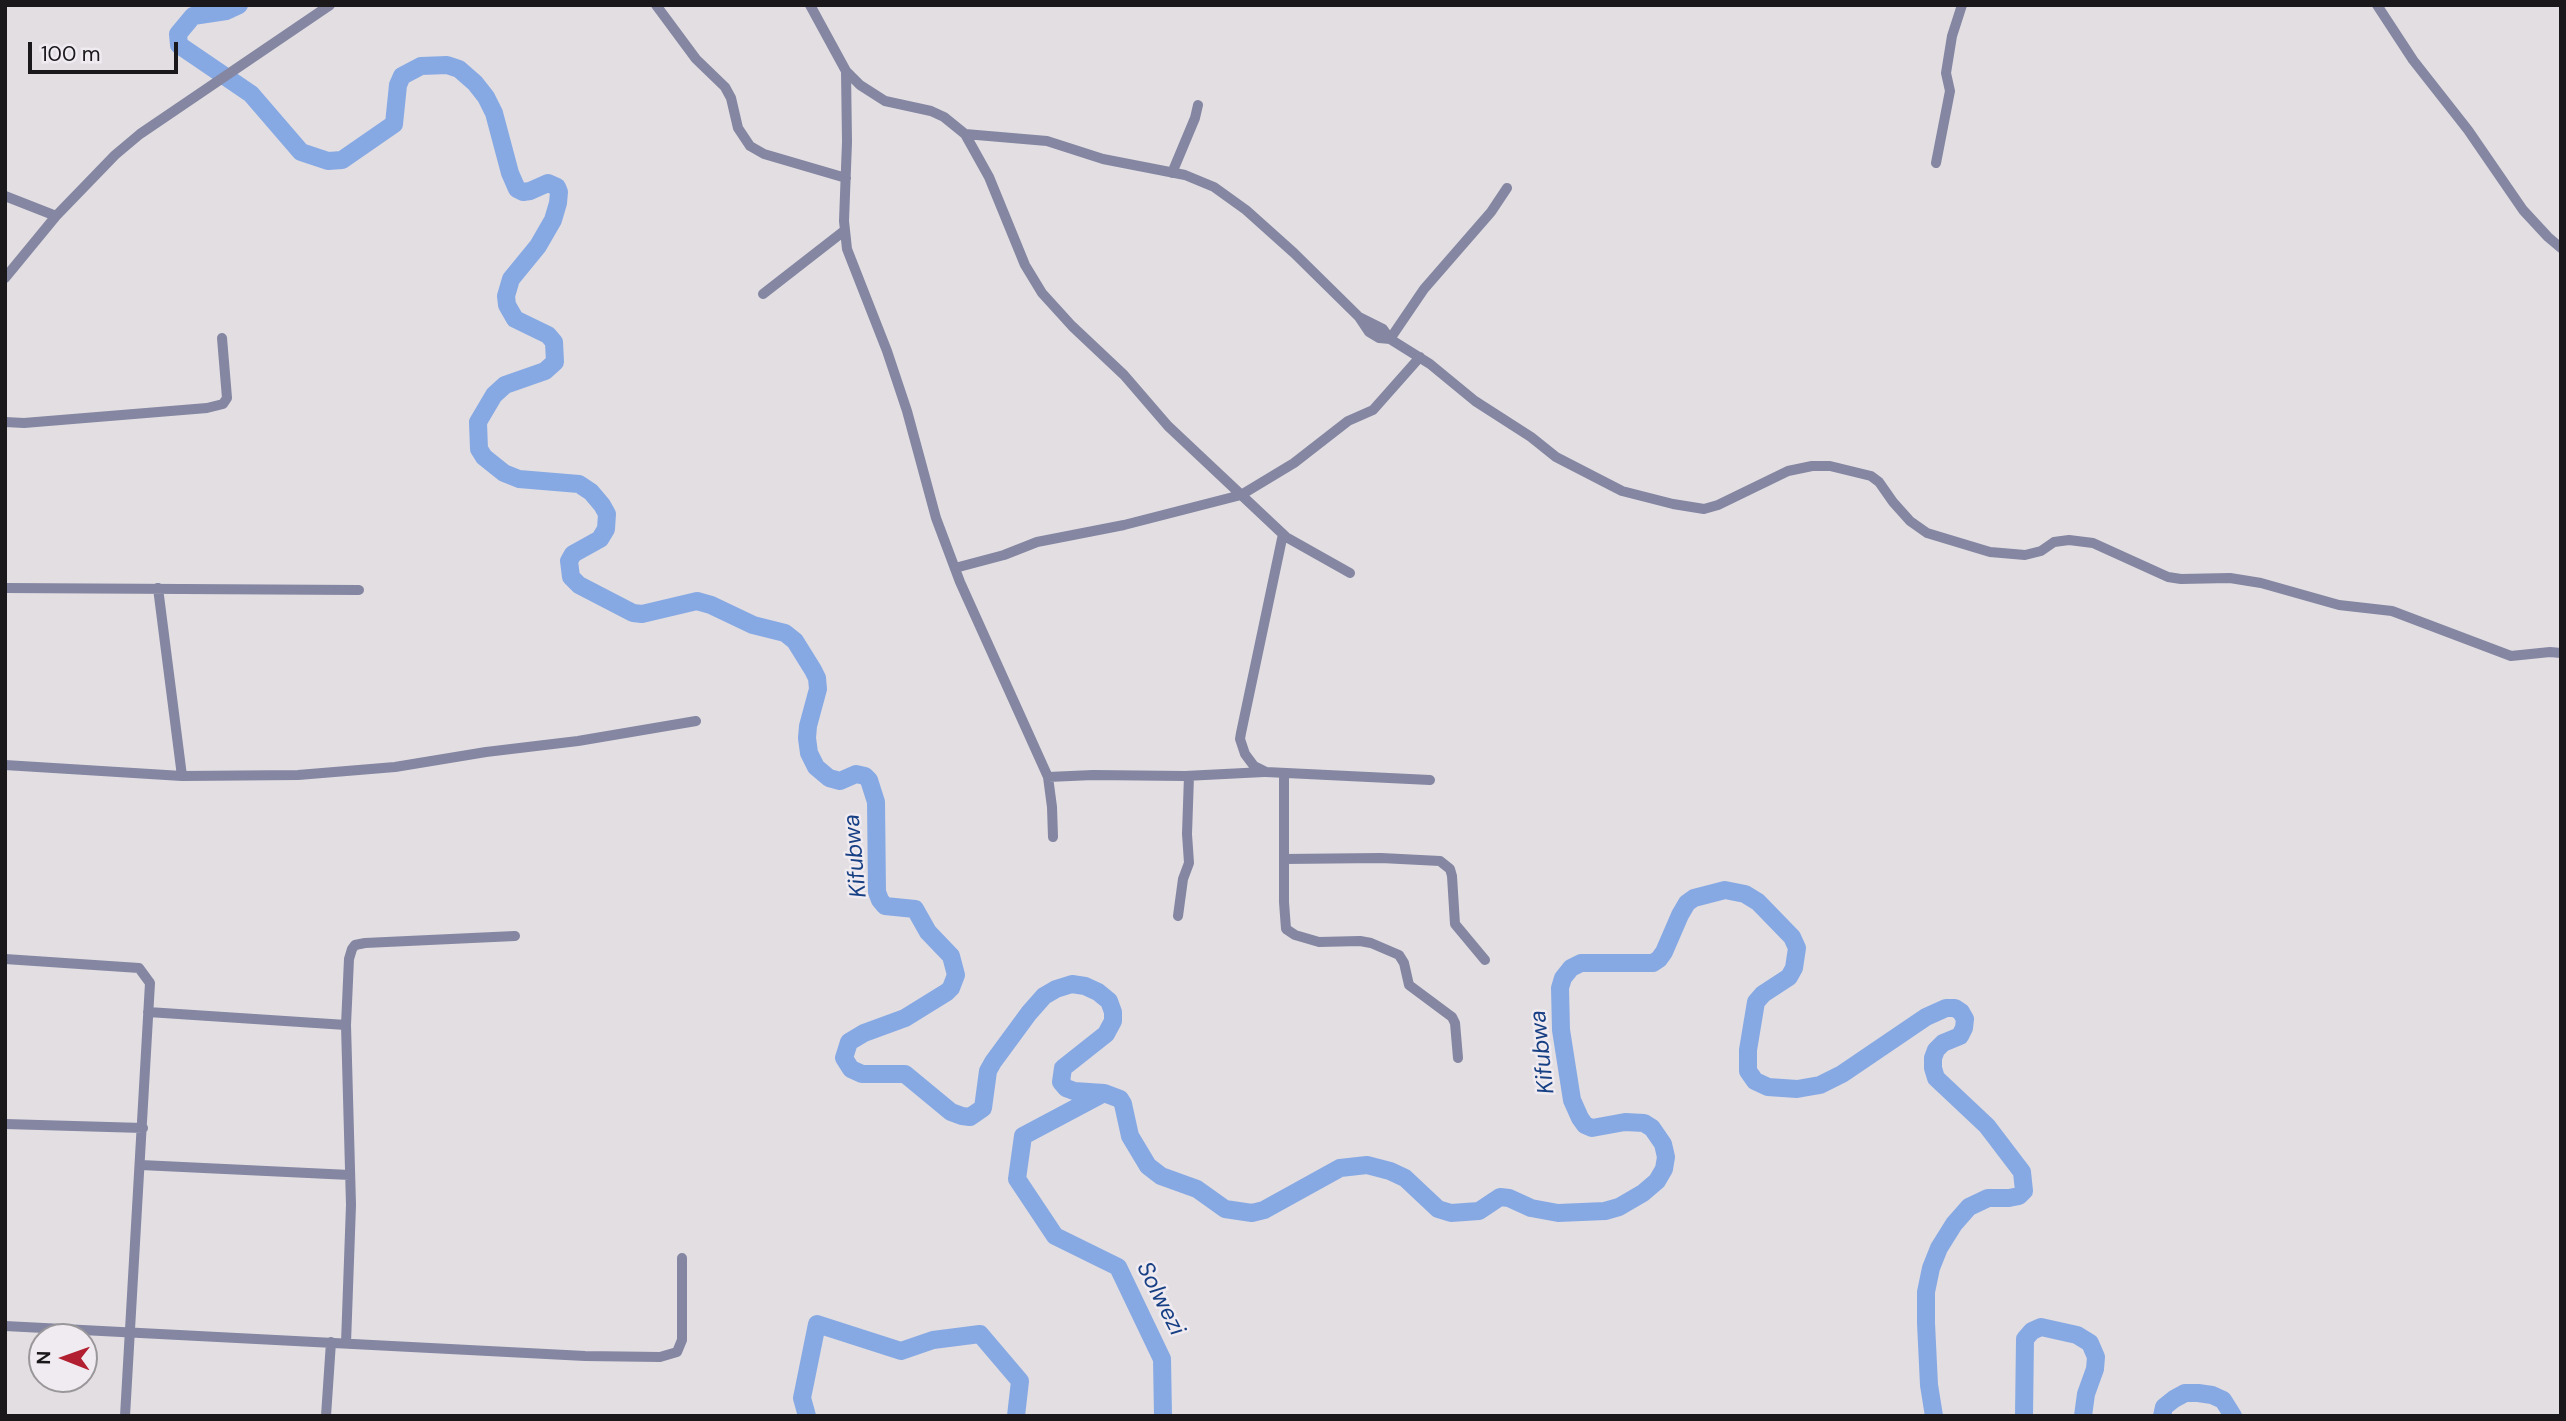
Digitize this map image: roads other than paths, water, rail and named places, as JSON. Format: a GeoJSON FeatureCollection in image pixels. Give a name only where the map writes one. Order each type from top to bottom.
{"type":"FeatureCollection","features":[{"type":"Feature","properties":{"kind":"street"},"geometry":{"type":"LineString","coordinates":[[5,278],[56,216],[131,141],[330,5]]}},
{"type":"Feature","properties":{"kind":"street"},"geometry":{"type":"LineString","coordinates":[[656,5],[696,59],[725,87],[731,98],[738,128],[750,146],[764,153],[846,178]]}},
{"type":"Feature","properties":{"kind":"street"},"geometry":{"type":"LineString","coordinates":[[810,5],[846,72],[876,97],[931,111],[944,117],[965,134],[989,177],[1025,265],[1042,293],[1072,326],[1124,375],[1168,426],[1283,534],[1350,573]]}},
{"type":"Feature","properties":{"kind":"street"},"geometry":{"type":"LineString","coordinates":[[1936,163],[1950,91],[1946,73],[1952,36],[1962,5]]}},
{"type":"Feature","properties":{"kind":"street"},"geometry":{"type":"LineString","coordinates":[[2377,5],[2413,60],[2468,130],[2523,210],[2561,248]]}},
{"type":"Feature","properties":{"kind":"street"},"geometry":{"type":"LineString","coordinates":[[846,72],[844,231],[851,261],[887,351],[907,411],[936,518],[955,568],[1048,778],[1052,837]]}},
{"type":"Feature","properties":{"kind":"street"},"geometry":{"type":"LineString","coordinates":[[1172,173],[1195,118],[1198,104]]}},
{"type":"Feature","properties":{"kind":"street"},"geometry":{"type":"LineString","coordinates":[[965,134],[1047,141],[1103,159],[1172,173],[1205,183],[1225,193],[1273,233],[1359,317],[1383,329],[1390,339],[1420,357],[1475,401],[1531,437],[1556,457],[1613,488],[1704,509],[1718,505],[1788,471],[1812,466],[1830,466],[1871,476],[1879,482],[1910,521],[1927,533],[1990,552],[2025,555],[2041,551],[2054,542],[2069,540],[2093,543],[2168,577],[2230,578],[2261,583],[2339,605],[2392,611],[2511,656],[2561,653]]}},
{"type":"Feature","properties":{"kind":"street"},"geometry":{"type":"LineString","coordinates":[[1390,339],[1424,289],[1491,212],[1507,188]]}},
{"type":"Feature","properties":{"kind":"street"},"geometry":{"type":"LineString","coordinates":[[5,196],[56,216]]}},
{"type":"Feature","properties":{"kind":"street"},"geometry":{"type":"LineString","coordinates":[[763,294],[844,231]]}},
{"type":"Feature","properties":{"kind":"street"},"geometry":{"type":"LineString","coordinates":[[5,422],[24,423],[207,408],[223,404],[226,398],[222,338]]}},
{"type":"Feature","properties":{"kind":"street"},"geometry":{"type":"LineString","coordinates":[[955,568],[1004,555],[1037,542],[1124,525],[1241,495],[1294,463],[1348,421],[1373,410],[1420,357]]}},
{"type":"Feature","properties":{"kind":"street"},"geometry":{"type":"LineString","coordinates":[[1266,772],[1254,766],[1245,754],[1240,739],[1283,534]]}},
{"type":"Feature","properties":{"kind":"street"},"geometry":{"type":"LineString","coordinates":[[5,588],[359,590]]}},
{"type":"Feature","properties":{"kind":"street"},"geometry":{"type":"LineString","coordinates":[[158,589],[182,776]]}},
{"type":"Feature","properties":{"kind":"street"},"geometry":{"type":"LineString","coordinates":[[5,765],[182,776],[298,775],[395,767],[696,721]]}},
{"type":"Feature","properties":{"kind":"street"},"geometry":{"type":"LineString","coordinates":[[1048,778],[1266,772],[1430,780]]}},
{"type":"Feature","properties":{"kind":"street"},"geometry":{"type":"LineString","coordinates":[[1284,773],[1286,929],[1295,935],[1329,943],[1371,943],[1399,955],[1404,963],[1409,985],[1452,1017],[1458,1058]]}},
{"type":"Feature","properties":{"kind":"street"},"geometry":{"type":"LineString","coordinates":[[1178,916],[1183,880],[1189,863],[1186,834],[1189,776]]}},
{"type":"Feature","properties":{"kind":"street"},"geometry":{"type":"LineString","coordinates":[[1284,859],[1381,858],[1440,861],[1450,869],[1452,876],[1455,924],[1485,960]]}},
{"type":"Feature","properties":{"kind":"street"},"geometry":{"type":"LineString","coordinates":[[346,1343],[350,1175],[346,1025],[349,958],[355,945],[515,936]]}},
{"type":"Feature","properties":{"kind":"street"},"geometry":{"type":"LineString","coordinates":[[5,959],[138,968],[150,983],[125,1416]]}},
{"type":"Feature","properties":{"kind":"street"},"geometry":{"type":"LineString","coordinates":[[148,1012],[346,1025]]}},
{"type":"Feature","properties":{"kind":"street"},"geometry":{"type":"LineString","coordinates":[[5,1124],[143,1128]]}},
{"type":"Feature","properties":{"kind":"street"},"geometry":{"type":"LineString","coordinates":[[141,1165],[350,1175]]}},
{"type":"Feature","properties":{"kind":"street"},"geometry":{"type":"LineString","coordinates":[[5,1326],[585,1356],[660,1357],[677,1352],[682,1340],[682,1258]]}},
{"type":"Feature","properties":{"kind":"street"},"geometry":{"type":"LineString","coordinates":[[326,1416],[331,1342]]}},
{"type":"Feature","properties":{"kind":"waterway","name":"Kifubwa"},"geometry":{"type":"LineString","coordinates":[[239,5],[226,11],[193,16],[178,34],[179,45],[251,94],[301,152],[328,161],[342,160],[394,124],[398,85],[402,76],[421,66],[447,65],[459,69],[486,97],[494,113],[517,189],[530,191],[548,183],[557,187],[558,203],[553,220],[538,246],[511,279],[506,296],[507,305],[515,319],[548,335],[554,342],[555,362],[545,371],[505,385],[494,395],[478,422],[479,449],[484,457],[504,473],[519,479],[579,484],[591,492],[602,505],[607,514],[606,529],[600,539],[573,554],[569,561],[571,577],[579,585],[633,613],[642,614],[697,601],[711,605],[753,625],[785,633],[795,641],[813,670],[818,689],[808,726],[809,753],[816,767],[829,778],[840,781],[856,774],[869,780],[876,802],[877,892],[880,900],[885,906],[915,909],[928,932],[951,956],[956,975],[947,992],[905,1018],[864,1033],[849,1042],[844,1058],[851,1069],[862,1074],[905,1074],[951,1112],[970,1117],[983,1108],[988,1071],[993,1062],[1029,1013],[1044,996],[1056,989],[1072,984],[1085,986],[1109,1001],[1113,1021],[1106,1034],[1063,1068],[1061,1082],[1074,1091],[1104,1093],[1120,1099],[1130,1136],[1148,1166],[1161,1176],[1197,1189],[1225,1209],[1252,1213],[1264,1210],[1340,1168],[1367,1165],[1405,1178],[1438,1209],[1451,1213],[1479,1211],[1500,1197],[1531,1208],[1558,1213],[1605,1211],[1619,1207],[1657,1181],[1664,1169],[1666,1157],[1663,1144],[1652,1128],[1644,1123],[1625,1122],[1592,1128],[1585,1125],[1580,1118],[1572,1100],[1561,1030],[1560,988],[1563,978],[1571,968],[1581,963],[1653,963],[1664,952],[1687,903],[1694,898],[1725,890],[1745,894],[1758,902],[1792,937],[1797,948],[1794,968],[1789,977],[1763,994],[1756,1002],[1748,1050],[1748,1071],[1755,1081],[1768,1087],[1797,1089],[1820,1085],[1842,1074],[1926,1017],[1946,1008],[1955,1008],[1965,1019],[1964,1028],[1960,1036],[1943,1043],[1936,1050],[1933,1058],[1936,1078],[1987,1126],[2022,1172],[2024,1191],[2019,1196],[1988,1198],[1969,1207],[1939,1248],[1931,1268],[1926,1292],[1926,1323],[1929,1385],[1934,1416]]}},
{"type":"Feature","properties":{"kind":"waterway","name":"Solwezi"},"geometry":{"type":"LineString","coordinates":[[1104,1093],[1023,1136],[1017,1179],[1055,1236],[1118,1267],[1162,1359],[1163,1416]]}},
{"type":"Feature","properties":{"kind":"waterway","name":"Solwezi"},"geometry":{"type":"LineString","coordinates":[[807,1416],[802,1398],[817,1324],[901,1351],[933,1340],[980,1334],[1020,1381],[1016,1416]]}},
{"type":"Feature","properties":{"kind":"waterway","name":"Kifubwa"},"geometry":{"type":"LineString","coordinates":[[2024,1416],[2025,1339],[2032,1331],[2041,1327],[2077,1335],[2090,1343],[2096,1357],[2095,1369],[2086,1394],[2083,1416]]}},
{"type":"Feature","properties":{"kind":"waterway","name":"Kifubwa"},"geometry":{"type":"LineString","coordinates":[[2162,1416],[2164,1407],[2185,1393],[2212,1395],[2223,1400],[2233,1416]]}}]}
